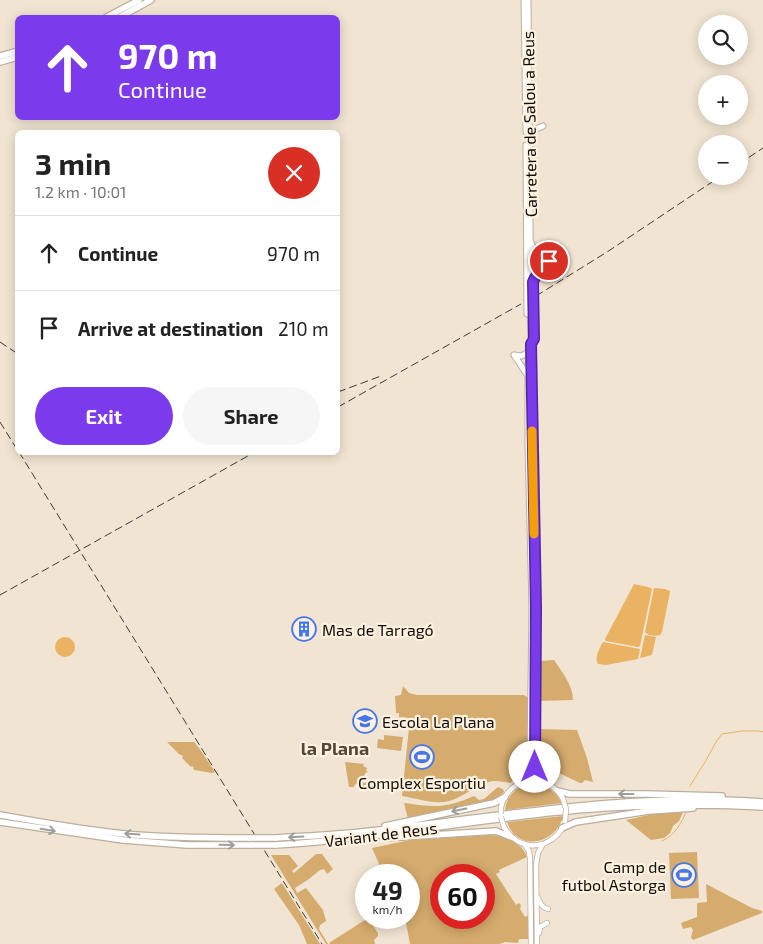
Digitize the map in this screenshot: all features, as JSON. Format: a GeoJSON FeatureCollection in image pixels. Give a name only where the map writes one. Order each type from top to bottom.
{"type":"FeatureCollection","features":[{"type":"Feature","properties":{"kind":"highway"},"geometry":{"type":"LineString","coordinates":[[111,15],[139,0]]}},
{"type":"Feature","properties":{"kind":"highway"},"geometry":{"type":"LineString","coordinates":[[124,15],[151,0]]}},
{"type":"Feature","properties":{"kind":"highway"},"geometry":{"type":"LineString","coordinates":[[526,0],[526,205],[532,608],[532,758]]}},
{"type":"Feature","properties":{"kind":"highway","name":"Carretera de Salou a Reus"},"geometry":{"type":"LineString","coordinates":[[526,0],[536,607],[532,758]]}},
{"type":"Feature","properties":{"kind":"highway"},"geometry":{"type":"LineString","coordinates":[[0,56],[15,52]]}},
{"type":"Feature","properties":{"kind":"highway"},"geometry":{"type":"LineString","coordinates":[[0,62],[15,58]]}},
{"type":"Feature","properties":{"kind":"highway"},"geometry":{"type":"LineString","coordinates":[[529,119],[536,126],[543,126],[534,130],[529,136]]}},
{"type":"Feature","properties":{"kind":"highway"},"geometry":{"type":"LineString","coordinates":[[530,240],[535,251],[549,261],[549,266],[546,270],[535,276],[533,282],[534,339],[531,344]]}},
{"type":"Feature","properties":{"kind":"highway"},"geometry":{"type":"LineString","coordinates":[[528,352],[522,356],[514,355],[528,376]]}},
{"type":"Feature","properties":{"kind":"highway"},"geometry":{"type":"LineString","coordinates":[[558,791],[570,794],[738,797],[755,799],[762,805]]}},
{"type":"Feature","properties":{"kind":"highway"},"geometry":{"type":"LineString","coordinates":[[505,797],[494,803],[356,831],[352,836],[359,840],[496,832],[511,837]]}},
{"type":"Feature","properties":{"kind":"highway","name":"Variant de Reus"},"geometry":{"type":"LineString","coordinates":[[0,815],[124,834],[186,838],[251,838],[308,843],[576,805],[647,800],[728,800],[762,805]]}},
{"type":"Feature","properties":{"kind":"highway"},"geometry":{"type":"LineString","coordinates":[[562,828],[576,822],[649,811],[762,805]]}},
{"type":"Feature","properties":{"kind":"highway","name":"Variant de Reus"},"geometry":{"type":"LineString","coordinates":[[0,822],[123,840],[187,845],[252,845],[275,841]]}},
{"type":"Feature","properties":{"kind":"main road"},"geometry":{"type":"LineString","coordinates":[[532,758],[538,776],[542,781]]}},
{"type":"Feature","properties":{"kind":"main road"},"geometry":{"type":"LineString","coordinates":[[524,781],[529,772],[532,758]]}},
{"type":"Feature","properties":{"kind":"main road"},"geometry":{"type":"LineString","coordinates":[[523,844],[543,844],[555,837],[565,821],[566,809],[563,799],[550,784],[542,781],[524,781],[514,787],[505,797],[501,807],[501,817],[504,827],[511,837],[523,844],[529,851],[540,904],[548,909]]}},
{"type":"Feature","properties":{"kind":"main road"},"geometry":{"type":"LineString","coordinates":[[531,944],[533,866],[543,844]]}},
{"type":"Feature","properties":{"kind":"main road"},"geometry":{"type":"LineString","coordinates":[[536,884],[537,944]]}},
{"type":"Feature","properties":{"kind":"main road"},"geometry":{"type":"LineString","coordinates":[[537,944],[540,927],[547,923]]}},
{"type":"Feature","properties":{"kind":"shaded area"},"geometry":{"type":"Polygon","coordinates":[[[634,584],[652,589],[640,646],[606,641],[605,639],[634,584]]]}},
{"type":"Feature","properties":{"kind":"shaded area"},"geometry":{"type":"Polygon","coordinates":[[[654,588],[670,591],[662,632],[656,636],[645,632],[654,588]]]}},
{"type":"Feature","properties":{"kind":"shaded area"},"geometry":{"type":"Polygon","coordinates":[[[645,635],[656,637],[652,655],[640,658],[645,635]]]}},
{"type":"Feature","properties":{"kind":"shaded area"},"geometry":{"type":"Polygon","coordinates":[[[65,637],[72,640],[75,647],[72,654],[65,657],[58,654],[55,647],[58,640],[65,637]]]}},
{"type":"Feature","properties":{"kind":"shaded area"},"geometry":{"type":"Polygon","coordinates":[[[603,642],[640,649],[638,659],[606,665],[598,664],[597,656],[603,642]]]}},
{"type":"Feature","properties":{"kind":"shaded area"},"geometry":{"type":"Polygon","coordinates":[[[554,660],[569,684],[573,700],[538,701],[539,661],[554,660]]]}},
{"type":"Feature","properties":{"kind":"shaded area"},"geometry":{"type":"Polygon","coordinates":[[[403,686],[409,693],[417,695],[524,695],[528,698],[526,769],[522,776],[510,783],[489,782],[455,799],[443,802],[431,802],[402,796],[410,718],[399,717],[399,713],[396,713],[395,696],[401,695],[403,686]]]}},
{"type":"Feature","properties":{"kind":"shaded area"},"geometry":{"type":"Polygon","coordinates":[[[538,729],[577,730],[593,782],[585,780],[580,783],[557,772],[548,779],[543,775],[539,766],[540,741],[538,729]]]}},
{"type":"Feature","properties":{"kind":"shaded area"},"geometry":{"type":"Polygon","coordinates":[[[384,735],[403,737],[401,751],[377,748],[378,739],[384,740],[384,735]]]}},
{"type":"Feature","properties":{"kind":"shaded area"},"geometry":{"type":"Polygon","coordinates":[[[167,742],[194,742],[215,772],[194,770],[182,758],[183,756],[167,742]]]}},
{"type":"Feature","properties":{"kind":"shaded area"},"geometry":{"type":"Polygon","coordinates":[[[345,762],[364,764],[363,766],[367,768],[366,771],[368,772],[365,773],[363,783],[373,784],[364,785],[363,789],[360,788],[360,785],[355,784],[354,787],[349,787],[345,762]]]}},
{"type":"Feature","properties":{"kind":"shaded area"},"geometry":{"type":"Polygon","coordinates":[[[533,783],[550,789],[562,803],[505,810],[508,799],[514,791],[533,783]]]}},
{"type":"Feature","properties":{"kind":"shaded area"},"geometry":{"type":"Polygon","coordinates":[[[498,787],[503,789],[504,792],[494,801],[408,819],[404,803],[439,806],[455,803],[474,796],[479,800],[484,799],[498,787]]]}},
{"type":"Feature","properties":{"kind":"shaded area"},"geometry":{"type":"Polygon","coordinates":[[[683,812],[670,833],[664,838],[651,840],[626,820],[658,813],[683,812]]]}},
{"type":"Feature","properties":{"kind":"shaded area"},"geometry":{"type":"Polygon","coordinates":[[[563,816],[559,826],[553,833],[545,839],[536,841],[527,841],[519,838],[512,832],[507,822],[563,816]]]}},
{"type":"Feature","properties":{"kind":"shaded area"},"geometry":{"type":"Polygon","coordinates":[[[489,835],[500,836],[512,841],[525,852],[527,857],[499,870],[500,872],[496,874],[516,905],[519,903],[521,905],[520,909],[525,917],[529,915],[528,939],[519,939],[518,943],[505,942],[500,944],[410,944],[407,929],[420,929],[420,864],[379,864],[372,848],[410,840],[489,835]]]}},
{"type":"Feature","properties":{"kind":"shaded area","name":"Camp de futbol Astorga"},"geometry":{"type":"Polygon","coordinates":[[[697,852],[699,898],[671,899],[669,853],[697,852]]]}},
{"type":"Feature","properties":{"kind":"shaded area"},"geometry":{"type":"Polygon","coordinates":[[[316,854],[322,854],[333,869],[327,874],[324,869],[320,870],[295,888],[297,893],[306,888],[323,910],[326,921],[320,925],[319,929],[328,944],[326,944],[271,855],[289,855],[298,866],[292,871],[294,873],[316,854]]]}},
{"type":"Feature","properties":{"kind":"shaded area"},"geometry":{"type":"Polygon","coordinates":[[[282,883],[320,944],[307,944],[299,925],[274,889],[282,883]]]}},
{"type":"Feature","properties":{"kind":"shaded area"},"geometry":{"type":"Polygon","coordinates":[[[706,884],[752,908],[762,911],[762,913],[693,940],[691,937],[693,930],[691,927],[683,929],[681,923],[697,917],[697,903],[707,902],[706,884]]]}},
{"type":"Feature","properties":{"kind":"shaded area"},"geometry":{"type":"Polygon","coordinates":[[[355,926],[355,929],[375,929],[378,933],[374,940],[375,944],[329,943],[355,926]]]}},
{"type":"Feature","properties":{"kind":"waterway"},"geometry":{"type":"LineString","coordinates":[[690,786],[722,734],[742,731],[763,732]]}},
{"type":"Feature","properties":{"kind":"waterway"},"geometry":{"type":"LineString","coordinates":[[662,841],[671,836],[677,829],[686,812]]}},
{"type":"Feature","properties":{"kind":"railway"},"geometry":{"type":"LineString","coordinates":[[748,158],[763,148]]}},
{"type":"Feature","properties":{"kind":"railway"},"geometry":{"type":"LineString","coordinates":[[536,296],[607,252],[708,185]]}},
{"type":"Feature","properties":{"kind":"railway"},"geometry":{"type":"LineString","coordinates":[[340,406],[521,304]]}},
{"type":"Feature","properties":{"kind":"railway"},"geometry":{"type":"LineString","coordinates":[[0,342],[15,352]]}},
{"type":"Feature","properties":{"kind":"railway"},"geometry":{"type":"LineString","coordinates":[[340,391],[381,376]]}},
{"type":"Feature","properties":{"kind":"railway"},"geometry":{"type":"LineString","coordinates":[[0,422],[15,446]]}},
{"type":"Feature","properties":{"kind":"railway"},"geometry":{"type":"LineString","coordinates":[[21,455],[322,944]]}},
{"type":"Feature","properties":{"kind":"railway"},"geometry":{"type":"LineString","coordinates":[[0,595],[250,455]]}},
{"type":"Feature","properties":{"kind":"slow traffic"},"geometry":{"type":"LineString","coordinates":[[532,431],[534,534]]}},
{"type":"Feature","properties":{"kind":"place","name":"Mas de Tarragó"},"geometry":{"type":"Point","coordinates":[304,629]}},
{"type":"Feature","properties":{"kind":"place","name":"Escola La Plana"},"geometry":{"type":"Point","coordinates":[365,721]}},
{"type":"Feature","properties":{"kind":"place","name":"Complex Esportiu"},"geometry":{"type":"Point","coordinates":[422,757]}},
{"type":"Feature","properties":{"kind":"place","name":"Camp de futbol Astorga"},"geometry":{"type":"Point","coordinates":[684,875]}},
{"type":"Feature","properties":{"kind":"district","name":"la Plana"},"geometry":{"type":"Point","coordinates":[335,748]}},
{"type":"Feature","properties":{"kind":"route"},"geometry":{"type":"LineString","coordinates":[[535,767],[536,607],[531,344],[534,339],[533,282],[535,276],[546,270],[549,266],[549,261]]}}]}
